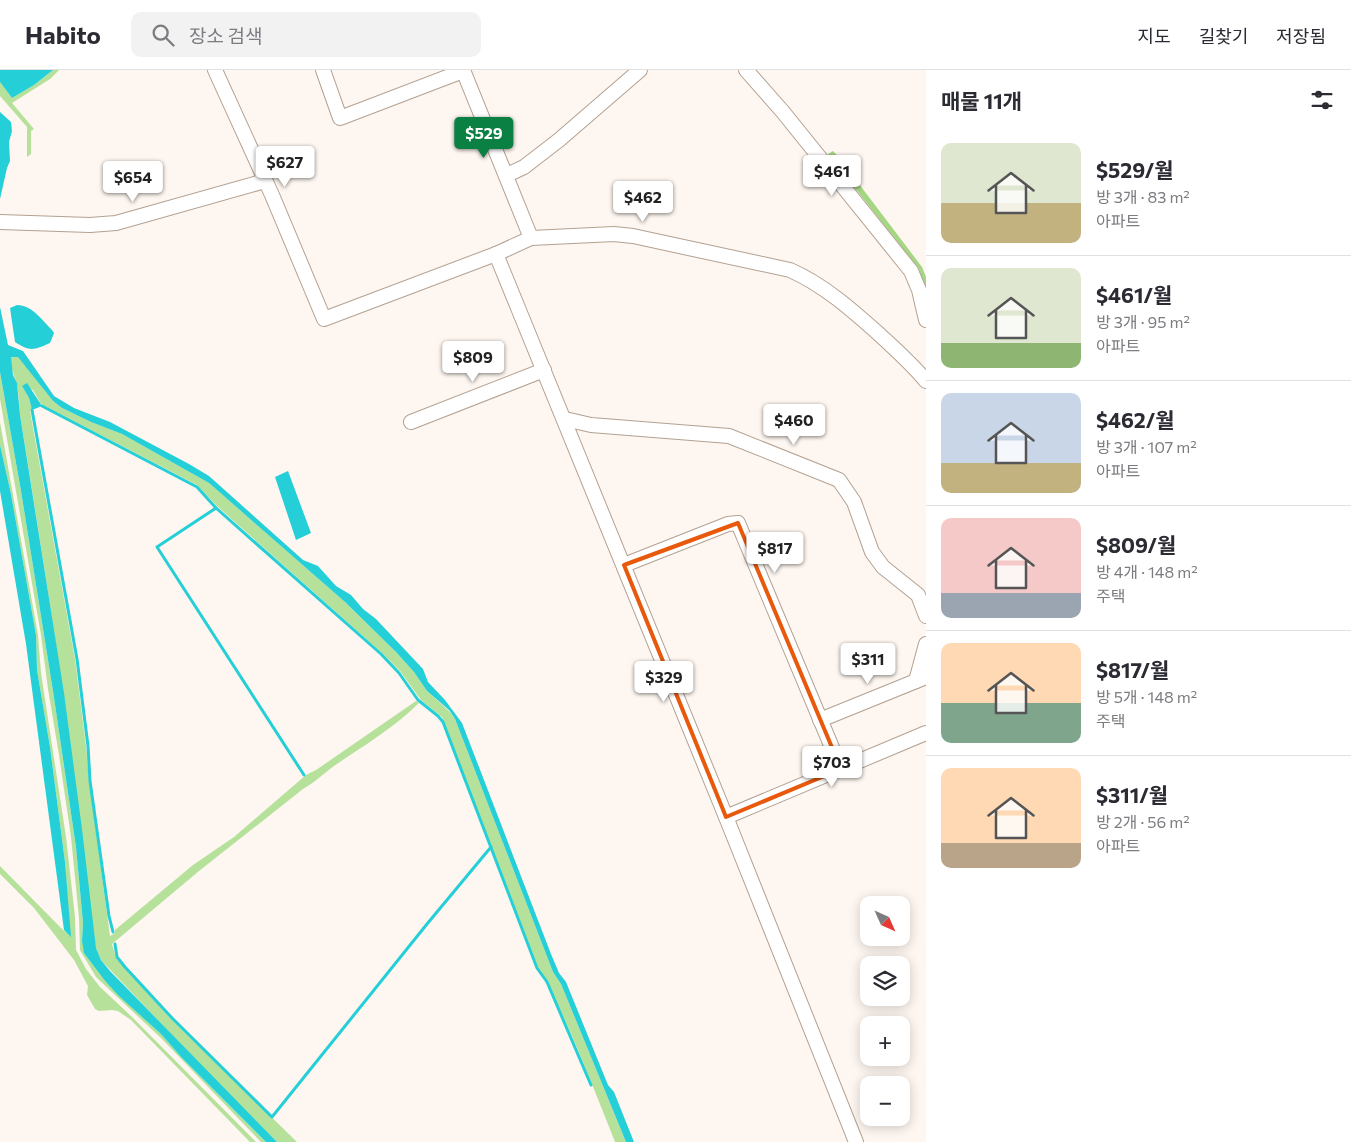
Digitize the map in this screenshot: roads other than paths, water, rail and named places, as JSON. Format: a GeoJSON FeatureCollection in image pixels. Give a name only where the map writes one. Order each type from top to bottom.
{"type":"FeatureCollection","features":[{"type":"Feature","properties":{"kind":"street"},"geometry":{"type":"LineString","coordinates":[[215,70],[324,319],[496,254],[530,238],[614,234],[633,236],[790,270],[808,278],[850,308],[902,355],[926,381]]}},
{"type":"Feature","properties":{"kind":"street"},"geometry":{"type":"LineString","coordinates":[[323,70],[340,118],[463,70],[530,238]]}},
{"type":"Feature","properties":{"kind":"street"},"geometry":{"type":"LineString","coordinates":[[746,70],[783,112],[911,271],[919,290],[926,320]]}},
{"type":"Feature","properties":{"kind":"street"},"geometry":{"type":"LineString","coordinates":[[506,175],[524,167],[560,140],[632,73]]}},
{"type":"Feature","properties":{"kind":"street"},"geometry":{"type":"LineString","coordinates":[[0,222],[90,225],[116,223],[265,181]]}},
{"type":"Feature","properties":{"kind":"street"},"geometry":{"type":"LineString","coordinates":[[496,254],[624,565],[856,1142]]}},
{"type":"Feature","properties":{"kind":"street"},"geometry":{"type":"LineString","coordinates":[[411,422],[544,370]]}},
{"type":"Feature","properties":{"kind":"street"},"geometry":{"type":"LineString","coordinates":[[565,420],[591,425],[730,436],[839,480],[854,502],[872,552],[883,566],[918,595],[926,616]]}},
{"type":"Feature","properties":{"kind":"street"},"geometry":{"type":"LineString","coordinates":[[624,565],[728,524],[738,523],[841,769]]}},
{"type":"Feature","properties":{"kind":"street"},"geometry":{"type":"LineString","coordinates":[[820,720],[921,679],[926,644]]}},
{"type":"Feature","properties":{"kind":"street"},"geometry":{"type":"LineString","coordinates":[[726,817],[926,733]]}},
{"type":"Feature","properties":{"kind":"water"},"geometry":{"type":"Polygon","coordinates":[[[0,70],[53,70],[34,85],[12,98],[0,82],[0,70]]]}},
{"type":"Feature","properties":{"kind":"water"},"geometry":{"type":"Polygon","coordinates":[[[0,112],[11,122],[12,131],[9,142],[10,161],[0,199],[0,112]]]}},
{"type":"Feature","properties":{"kind":"water"},"geometry":{"type":"Polygon","coordinates":[[[17,305],[32,310],[52,330],[54,333],[50,343],[28,349],[15,342],[10,308],[17,305]]]}},
{"type":"Feature","properties":{"kind":"water"},"geometry":{"type":"Polygon","coordinates":[[[0,307],[8,345],[23,351],[54,396],[74,408],[110,422],[209,476],[303,560],[318,566],[336,586],[351,595],[423,669],[428,682],[445,700],[462,723],[551,954],[559,973],[566,982],[608,1085],[614,1092],[634,1142],[626,1142],[561,984],[553,972],[455,719],[449,710],[427,691],[414,672],[396,652],[345,602],[209,483],[122,434],[62,408],[53,401],[18,357],[11,357],[13,375],[17,383],[20,415],[64,693],[96,948],[101,960],[110,971],[277,1142],[266,1142],[182,1058],[161,1034],[106,982],[84,953],[82,941],[83,923],[76,847],[21,491],[0,372],[0,307]]]}},
{"type":"Feature","properties":{"kind":"water"},"geometry":{"type":"Polygon","coordinates":[[[27,383],[42,406],[32,410],[29,398],[22,386],[27,383]]]}},
{"type":"Feature","properties":{"kind":"water"},"geometry":{"type":"Polygon","coordinates":[[[0,445],[11,494],[36,635],[37,670],[50,747],[65,862],[71,937],[64,930],[26,644],[0,491],[0,445]]]}},
{"type":"Feature","properties":{"kind":"water"},"geometry":{"type":"Polygon","coordinates":[[[288,471],[311,533],[296,540],[275,477],[288,471]]]}},
{"type":"Feature","properties":{"kind":"waterway"},"geometry":{"type":"LineString","coordinates":[[42,406],[197,487],[216,508],[381,654],[399,673],[418,700],[443,722],[537,968],[547,982],[591,1085]]}},
{"type":"Feature","properties":{"kind":"waterway"},"geometry":{"type":"LineString","coordinates":[[32,410],[77,659],[88,746],[90,781],[109,916],[113,932]]}},
{"type":"Feature","properties":{"kind":"waterway"},"geometry":{"type":"LineString","coordinates":[[216,508],[157,547],[304,775]]}},
{"type":"Feature","properties":{"kind":"waterway"},"geometry":{"type":"LineString","coordinates":[[115,944],[117,957],[125,967],[172,1018],[272,1117],[491,847]]}}]}
